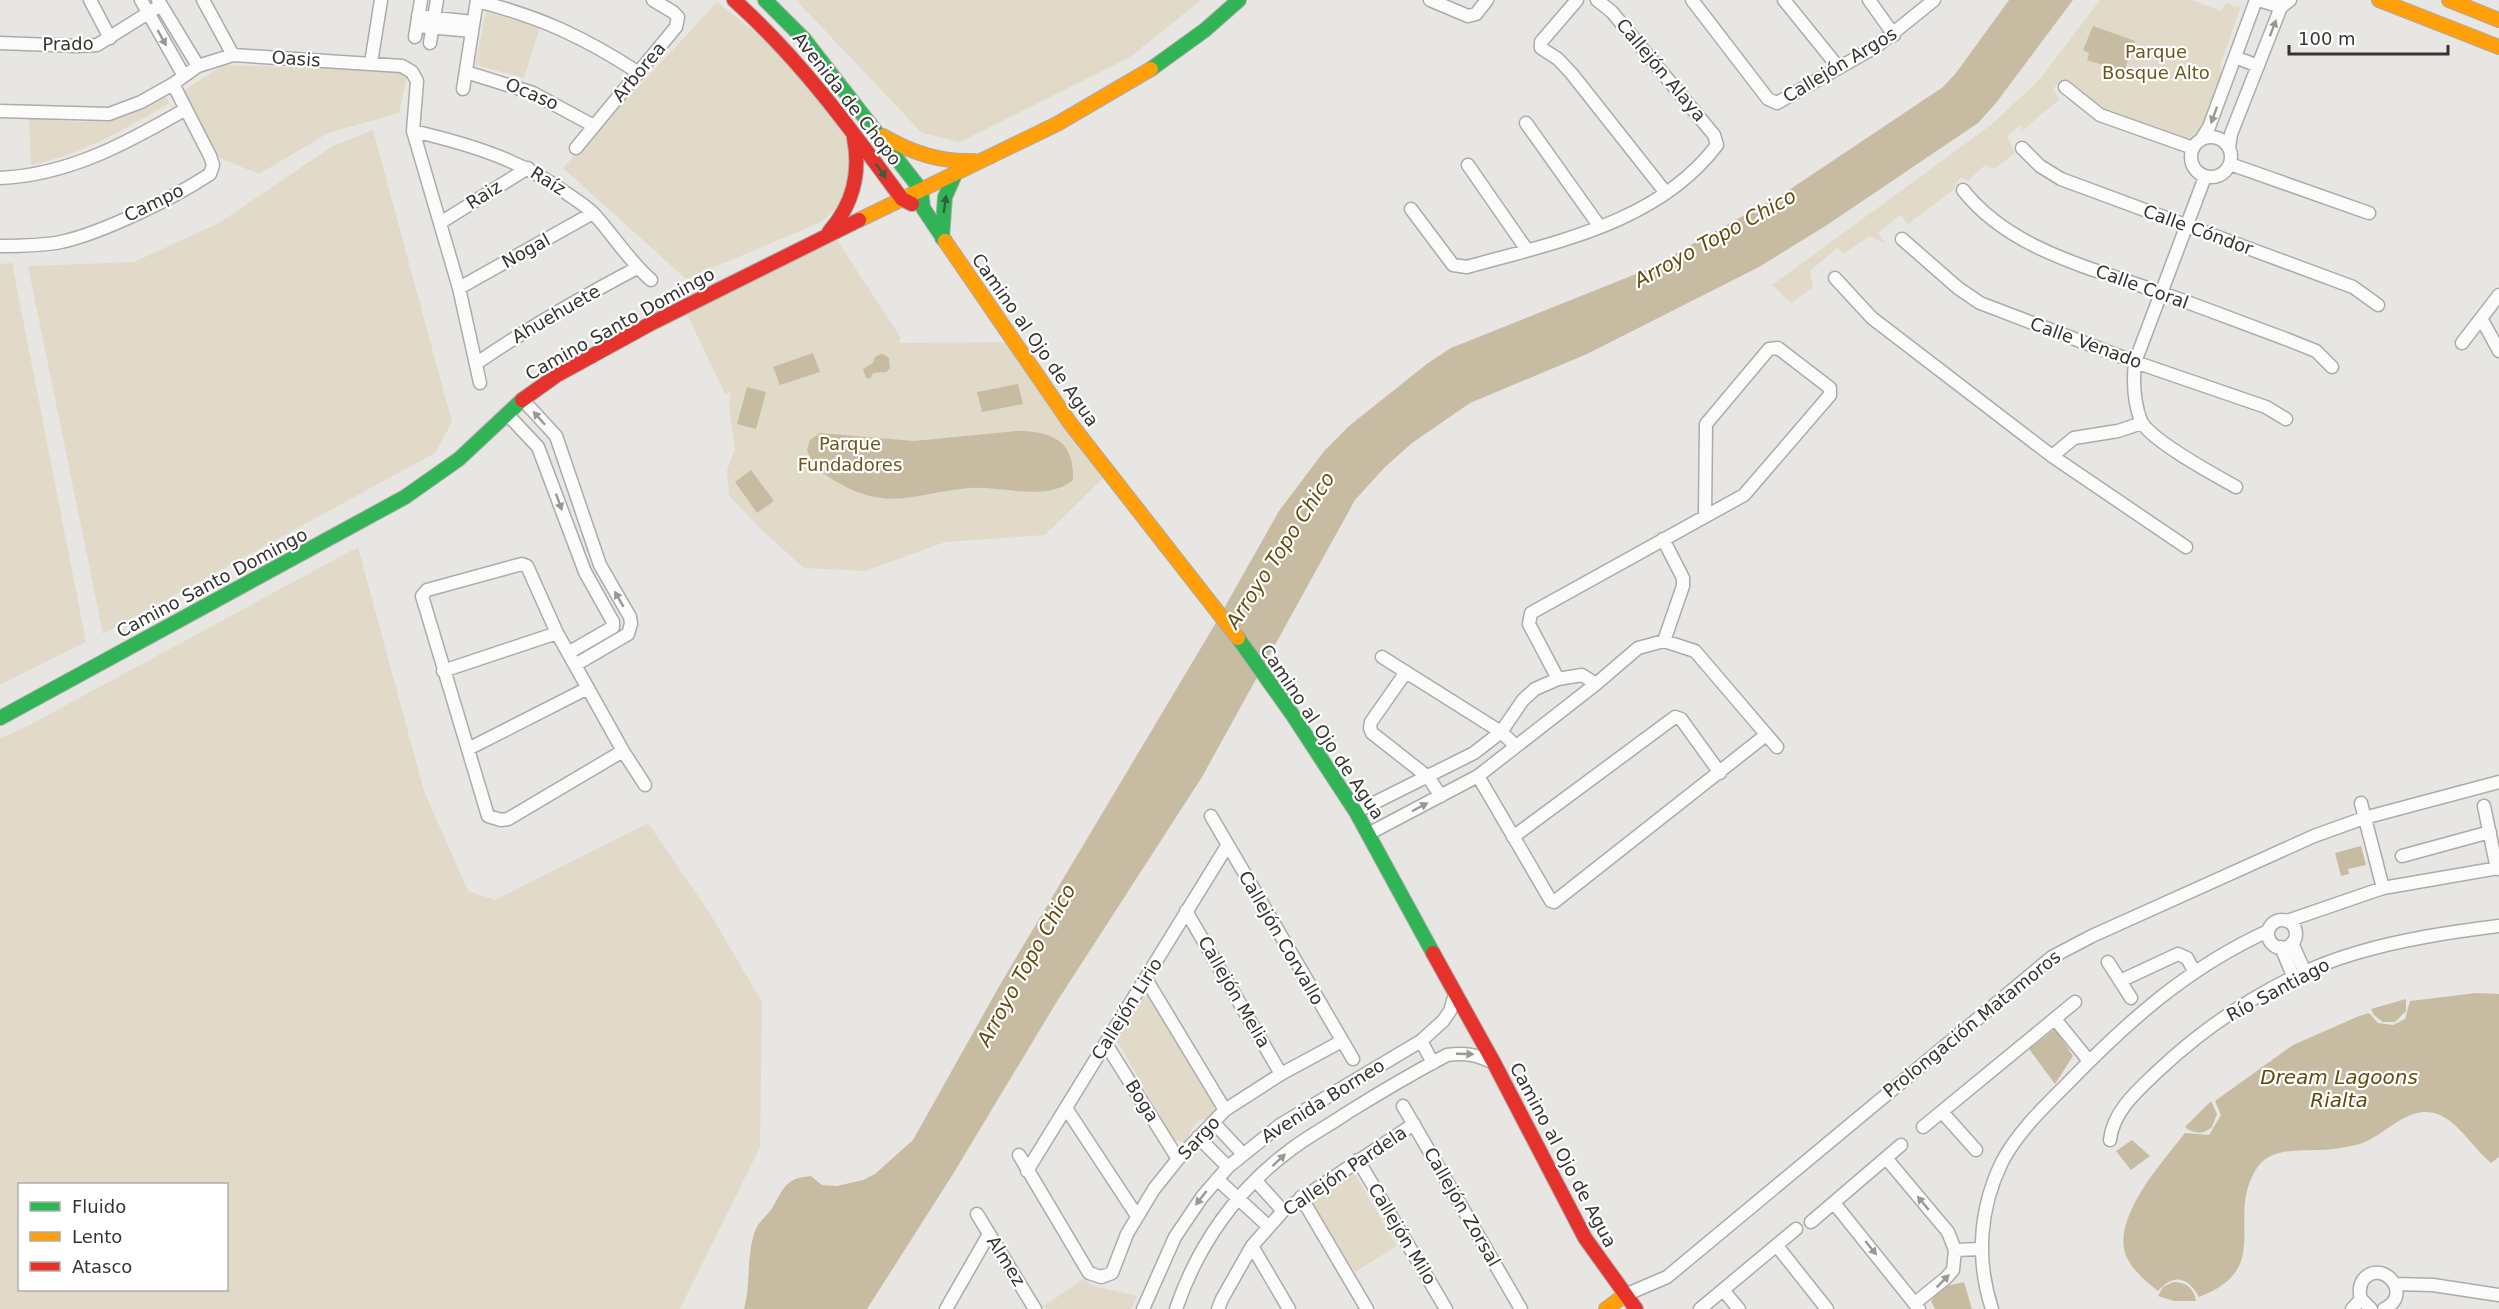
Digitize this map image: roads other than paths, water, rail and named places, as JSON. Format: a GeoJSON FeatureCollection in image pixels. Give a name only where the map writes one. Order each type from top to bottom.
{"type":"FeatureCollection","features":[{"type":"Feature","properties":{"kind":"street"},"geometry":{"type":"LineString","coordinates":[[90,0],[110,38]]}},
{"type":"Feature","properties":{"kind":"street"},"geometry":{"type":"LineString","coordinates":[[141,0],[184,76]]}},
{"type":"Feature","properties":{"kind":"street"},"geometry":{"type":"LineString","coordinates":[[202,0],[233,55]]}},
{"type":"Feature","properties":{"kind":"street"},"geometry":{"type":"LineString","coordinates":[[371,63],[381,0]]}},
{"type":"Feature","properties":{"kind":"street"},"geometry":{"type":"LineString","coordinates":[[421,0],[416,26],[433,22],[473,26]]}},
{"type":"Feature","properties":{"kind":"street"},"geometry":{"type":"LineString","coordinates":[[430,44],[437,0]]}},
{"type":"Feature","properties":{"kind":"street","name":"Arborea"},"geometry":{"type":"LineString","coordinates":[[576,148],[674,31],[678,21],[674,12],[653,0]]}},
{"type":"Feature","properties":{"kind":"street","name":"Avenida de Chopo"},"geometry":{"type":"LineString","coordinates":[[734,0],[793,57],[902,199]]}},
{"type":"Feature","properties":{"kind":"street","name":"Avenida de Chopo"},"geometry":{"type":"LineString","coordinates":[[765,0],[804,39],[921,190]]}},
{"type":"Feature","properties":{"kind":"street","name":"Camino Santo Domingo"},"geometry":{"type":"LineString","coordinates":[[0,718],[243,587],[425,485],[455,464],[522,399],[555,376],[747,274],[1091,107],[1142,76],[1213,24],[1239,0]]}},
{"type":"Feature","properties":{"kind":"street"},"geometry":{"type":"LineString","coordinates":[[1430,0],[1468,16],[1476,14],[1487,0]]}},
{"type":"Feature","properties":{"kind":"street"},"geometry":{"type":"LineString","coordinates":[[1411,209],[1457,267],[1467,267],[1600,227],[1639,210],[1666,193],[1572,74],[1558,59],[1542,50],[1541,42],[1577,0]]}},
{"type":"Feature","properties":{"kind":"street","name":"Callejón Alaya"},"geometry":{"type":"LineString","coordinates":[[1597,0],[1612,12],[1714,135],[1717,145],[1705,161],[1666,193]]}},
{"type":"Feature","properties":{"kind":"street","name":"Callejón Argos"},"geometry":{"type":"LineString","coordinates":[[1692,0],[1772,102],[1781,101],[1894,35],[1934,0]]}},
{"type":"Feature","properties":{"kind":"street"},"geometry":{"type":"LineString","coordinates":[[1785,0],[1839,68]]}},
{"type":"Feature","properties":{"kind":"street"},"geometry":{"type":"LineString","coordinates":[[1869,0],[1894,35]]}},
{"type":"Feature","properties":{"kind":"street"},"geometry":{"type":"LineString","coordinates":[[2258,0],[2285,4],[2231,134],[2230,164],[2220,175],[2205,177],[2194,169],[2191,162],[2197,144],[2209,127],[2258,0]]}},
{"type":"Feature","properties":{"kind":"street"},"geometry":{"type":"LineString","coordinates":[[2379,0],[2499,48]]}},
{"type":"Feature","properties":{"kind":"street"},"geometry":{"type":"LineString","coordinates":[[2449,0],[2499,20]]}},
{"type":"Feature","properties":{"kind":"street"},"geometry":{"type":"LineString","coordinates":[[464,89],[477,1],[520,12],[562,28],[602,48],[639,73]]}},
{"type":"Feature","properties":{"kind":"street"},"geometry":{"type":"LineString","coordinates":[[159,3],[198,66]]}},
{"type":"Feature","properties":{"kind":"street","name":"Prado"},"geometry":{"type":"LineString","coordinates":[[0,43],[97,45],[148,13],[159,3]]}},
{"type":"Feature","properties":{"kind":"street","name":"Oasis"},"geometry":{"type":"LineString","coordinates":[[0,111],[109,114],[141,102],[173,84],[198,66],[233,55],[402,66],[412,72],[417,81],[413,131]]}},
{"type":"Feature","properties":{"kind":"street"},"geometry":{"type":"LineString","coordinates":[[2235,57],[2258,66]]}},
{"type":"Feature","properties":{"kind":"street","name":"Ocaso"},"geometry":{"type":"LineString","coordinates":[[466,72],[533,93],[594,126]]}},
{"type":"Feature","properties":{"kind":"street","name":"Campo"},"geometry":{"type":"LineString","coordinates":[[0,246],[62,242],[154,204],[210,174],[213,165],[210,156],[173,84]]}},
{"type":"Feature","properties":{"kind":"street"},"geometry":{"type":"LineString","coordinates":[[2065,87],[2100,115],[2197,144],[2207,138],[2220,139],[2229,148]]}},
{"type":"Feature","properties":{"kind":"street"},"geometry":{"type":"LineString","coordinates":[[0,178],[27,177],[73,165],[112,149],[186,109]]}},
{"type":"Feature","properties":{"kind":"street"},"geometry":{"type":"LineString","coordinates":[[1526,123],[1600,227]]}},
{"type":"Feature","properties":{"kind":"street"},"geometry":{"type":"LineString","coordinates":[[413,131],[459,288],[480,384]]}},
{"type":"Feature","properties":{"kind":"street","name":"Raíz"},"geometry":{"type":"LineString","coordinates":[[413,131],[484,150],[528,168],[563,190],[593,213],[637,268],[651,280]]}},
{"type":"Feature","properties":{"kind":"street"},"geometry":{"type":"LineString","coordinates":[[819,240],[830,231],[845,212],[856,185],[858,160],[852,131]]}},
{"type":"Feature","properties":{"kind":"street"},"geometry":{"type":"LineString","coordinates":[[875,131],[895,143],[934,160],[955,162],[987,159]]}},
{"type":"Feature","properties":{"kind":"street","name":"Calle Cóndor"},"geometry":{"type":"LineString","coordinates":[[2022,148],[2040,166],[2061,179],[2353,287],[2378,305]]}},
{"type":"Feature","properties":{"kind":"street"},"geometry":{"type":"LineString","coordinates":[[2230,164],[2369,213]]}},
{"type":"Feature","properties":{"kind":"street"},"geometry":{"type":"LineString","coordinates":[[1468,165],[1527,250]]}},
{"type":"Feature","properties":{"kind":"street","name":"Raiz"},"geometry":{"type":"LineString","coordinates":[[440,223],[528,168]]}},
{"type":"Feature","properties":{"kind":"street"},"geometry":{"type":"LineString","coordinates":[[942,238],[945,197],[956,172]]}},
{"type":"Feature","properties":{"kind":"street"},"geometry":{"type":"LineString","coordinates":[[2205,177],[2135,362],[2134,384],[2142,423],[2180,455],[2236,488]]}},
{"type":"Feature","properties":{"kind":"street","name":"Camino al Ojo de Agua"},"geometry":{"type":"LineString","coordinates":[[921,190],[923,208],[942,238],[1070,423],[1219,612],[1292,714],[1356,812],[1494,1063],[1586,1238],[1602,1264],[1636,1309]]}},
{"type":"Feature","properties":{"kind":"street","name":"Calle Coral"},"geometry":{"type":"LineString","coordinates":[[1963,190],[1979,210],[2014,235],[2058,257],[2316,351],[2332,367]]}},
{"type":"Feature","properties":{"kind":"street"},"geometry":{"type":"LineString","coordinates":[[902,199],[923,208]]}},
{"type":"Feature","properties":{"kind":"street","name":"Nogal"},"geometry":{"type":"LineString","coordinates":[[459,288],[593,213]]}},
{"type":"Feature","properties":{"kind":"street","name":"Calle Venado"},"geometry":{"type":"LineString","coordinates":[[1902,239],[1958,288],[1980,303],[2135,362],[2266,407],[2286,419]]}},
{"type":"Feature","properties":{"kind":"street","name":"Ahuehuete"},"geometry":{"type":"LineString","coordinates":[[477,363],[543,320],[637,268]]}},
{"type":"Feature","properties":{"kind":"street"},"geometry":{"type":"LineString","coordinates":[[1835,278],[1872,318],[2052,456],[2186,547]]}},
{"type":"Feature","properties":{"kind":"street"},"geometry":{"type":"LineString","coordinates":[[2462,343],[2499,295]]}},
{"type":"Feature","properties":{"kind":"street"},"geometry":{"type":"LineString","coordinates":[[2481,318],[2499,351]]}},
{"type":"Feature","properties":{"kind":"street"},"geometry":{"type":"LineString","coordinates":[[1558,679],[1529,624],[1531,613],[1751,489],[1830,395],[1830,388],[1778,348],[1769,349],[1706,424],[1705,514]]}},
{"type":"Feature","properties":{"kind":"street"},"geometry":{"type":"LineString","coordinates":[[522,399],[556,436],[600,565],[632,624],[628,634],[575,665]]}},
{"type":"Feature","properties":{"kind":"street"},"geometry":{"type":"LineString","coordinates":[[507,414],[538,447],[585,572],[613,622],[613,627],[568,653]]}},
{"type":"Feature","properties":{"kind":"street"},"geometry":{"type":"LineString","coordinates":[[2052,456],[2074,438],[2118,431],[2142,423]]}},
{"type":"Feature","properties":{"kind":"street"},"geometry":{"type":"LineString","coordinates":[[1663,539],[1683,578],[1683,586],[1664,641]]}},
{"type":"Feature","properties":{"kind":"street"},"geometry":{"type":"LineString","coordinates":[[623,752],[508,819],[501,820],[488,816],[422,596],[427,590],[522,564],[527,566],[557,633],[623,752],[645,785]]}},
{"type":"Feature","properties":{"kind":"street"},"geometry":{"type":"LineString","coordinates":[[443,671],[557,633]]}},
{"type":"Feature","properties":{"kind":"street"},"geometry":{"type":"LineString","coordinates":[[1368,834],[1478,776],[1596,684],[1638,648],[1664,641],[1695,651],[1777,747]]}},
{"type":"Feature","properties":{"kind":"street"},"geometry":{"type":"LineString","coordinates":[[1382,657],[1501,732],[1516,746]]}},
{"type":"Feature","properties":{"kind":"street"},"geometry":{"type":"LineString","coordinates":[[1406,672],[1371,722],[1370,728],[1372,734],[1428,777],[1441,796]]}},
{"type":"Feature","properties":{"kind":"street"},"geometry":{"type":"LineString","coordinates":[[1356,812],[1464,759],[1501,732],[1534,689],[1558,679],[1582,675],[1596,684]]}},
{"type":"Feature","properties":{"kind":"street"},"geometry":{"type":"LineString","coordinates":[[468,749],[588,688]]}},
{"type":"Feature","properties":{"kind":"street"},"geometry":{"type":"LineString","coordinates":[[1514,837],[1675,717],[1681,718],[1720,773]]}},
{"type":"Feature","properties":{"kind":"street"},"geometry":{"type":"LineString","coordinates":[[1478,776],[1551,901],[1558,901],[1766,735]]}},
{"type":"Feature","properties":{"kind":"street","name":"Prolongación Matamoros"},"geometry":{"type":"LineString","coordinates":[[1625,1295],[1667,1277],[2052,957],[2092,936],[2314,836],[2364,818],[2499,782]]}},
{"type":"Feature","properties":{"kind":"street"},"geometry":{"type":"LineString","coordinates":[[2361,803],[2383,888]]}},
{"type":"Feature","properties":{"kind":"street"},"geometry":{"type":"LineString","coordinates":[[1992,1309],[1986,1292],[1981,1249],[1986,1203],[2003,1161],[2019,1136],[2042,1110],[2132,1020],[2194,971],[2234,947],[2268,931],[2273,923],[2287,921],[2383,888],[2498,868],[2484,806]]}},
{"type":"Feature","properties":{"kind":"street","name":"Callejón Corvallo"},"geometry":{"type":"LineString","coordinates":[[1211,816],[1353,1059]]}},
{"type":"Feature","properties":{"kind":"street"},"geometry":{"type":"LineString","coordinates":[[2402,856],[2490,832]]}},
{"type":"Feature","properties":{"kind":"street","name":"Callejón Lirio"},"geometry":{"type":"LineString","coordinates":[[1027,1171],[1227,846]]}},
{"type":"Feature","properties":{"kind":"street","name":"Callejón Melia"},"geometry":{"type":"LineString","coordinates":[[1186,911],[1281,1074]]}},
{"type":"Feature","properties":{"kind":"street"},"geometry":{"type":"LineString","coordinates":[[2286,945],[2295,931],[2287,921]]}},
{"type":"Feature","properties":{"kind":"street","name":"Río Santiago"},"geometry":{"type":"LineString","coordinates":[[2110,1140],[2115,1120],[2127,1102],[2170,1059],[2221,1020],[2300,975],[2354,953],[2386,944],[2499,926]]}},
{"type":"Feature","properties":{"kind":"street"},"geometry":{"type":"LineString","coordinates":[[2268,931],[2273,944],[2286,945]]}},
{"type":"Feature","properties":{"kind":"street"},"geometry":{"type":"LineString","coordinates":[[2286,945],[2300,975]]}},
{"type":"Feature","properties":{"kind":"street"},"geometry":{"type":"LineString","coordinates":[[2120,981],[2178,954],[2187,958],[2194,971]]}},
{"type":"Feature","properties":{"kind":"street"},"geometry":{"type":"LineString","coordinates":[[2108,962],[2131,998]]}},
{"type":"Feature","properties":{"kind":"street"},"geometry":{"type":"LineString","coordinates":[[1146,979],[1225,1110]]}},
{"type":"Feature","properties":{"kind":"street","name":"Avenida Borneo"},"geometry":{"type":"LineString","coordinates":[[1143,1309],[1175,1237],[1202,1197],[1228,1167],[1242,1153],[1280,1125],[1421,1041],[1443,1021],[1450,1011],[1455,994]]}},
{"type":"Feature","properties":{"kind":"street"},"geometry":{"type":"LineString","coordinates":[[1923,1127],[2075,1002]]}},
{"type":"Feature","properties":{"kind":"street"},"geometry":{"type":"LineString","coordinates":[[2055,1019],[2090,1061]]}},
{"type":"Feature","properties":{"kind":"street","name":"Sargo"},"geometry":{"type":"LineString","coordinates":[[1027,1171],[1089,1273],[1101,1277],[1112,1273],[1137,1216],[1154,1189],[1198,1137],[1225,1110],[1281,1074],[1342,1041]]}},
{"type":"Feature","properties":{"kind":"street"},"geometry":{"type":"LineString","coordinates":[[1421,1041],[1432,1062]]}},
{"type":"Feature","properties":{"kind":"street","name":"Boga"},"geometry":{"type":"LineString","coordinates":[[1106,1044],[1178,1159]]}},
{"type":"Feature","properties":{"kind":"street","name":"Avenida Borneo"},"geometry":{"type":"LineString","coordinates":[[1176,1309],[1188,1275],[1207,1241],[1256,1181],[1289,1151],[1432,1062],[1457,1053],[1477,1055],[1494,1063]]}},
{"type":"Feature","properties":{"kind":"street","name":"Callejón Zorsal"},"geometry":{"type":"LineString","coordinates":[[1403,1106],[1521,1309]]}},
{"type":"Feature","properties":{"kind":"street"},"geometry":{"type":"LineString","coordinates":[[1066,1108],[1137,1216]]}},
{"type":"Feature","properties":{"kind":"street"},"geometry":{"type":"LineString","coordinates":[[1942,1112],[1976,1150]]}},
{"type":"Feature","properties":{"kind":"street"},"geometry":{"type":"LineString","coordinates":[[1213,1122],[1242,1153]]}},
{"type":"Feature","properties":{"kind":"street","name":"Callejón Pardela"},"geometry":{"type":"LineString","coordinates":[[1218,1309],[1221,1299],[1252,1246],[1283,1211],[1414,1124]]}},
{"type":"Feature","properties":{"kind":"street"},"geometry":{"type":"LineString","coordinates":[[1198,1137],[1228,1167]]}},
{"type":"Feature","properties":{"kind":"street"},"geometry":{"type":"LineString","coordinates":[[1811,1222],[1901,1145]]}},
{"type":"Feature","properties":{"kind":"street"},"geometry":{"type":"LineString","coordinates":[[1019,1155],[1027,1171]]}},
{"type":"Feature","properties":{"kind":"street"},"geometry":{"type":"LineString","coordinates":[[1834,1203],[1917,1306],[1953,1270],[1955,1250],[1948,1232],[1886,1158]]}},
{"type":"Feature","properties":{"kind":"street","name":"Callejón Milo"},"geometry":{"type":"LineString","coordinates":[[1358,1160],[1446,1309]]}},
{"type":"Feature","properties":{"kind":"street"},"geometry":{"type":"LineString","coordinates":[[1217,1179],[1238,1201],[1268,1226]]}},
{"type":"Feature","properties":{"kind":"street"},"geometry":{"type":"LineString","coordinates":[[1256,1181],[1283,1211]]}},
{"type":"Feature","properties":{"kind":"street"},"geometry":{"type":"LineString","coordinates":[[1301,1197],[1367,1309]]}},
{"type":"Feature","properties":{"kind":"street","name":"Almez"},"geometry":{"type":"LineString","coordinates":[[976,1214],[1035,1309]]}},
{"type":"Feature","properties":{"kind":"street"},"geometry":{"type":"LineString","coordinates":[[1700,1309],[1796,1229]]}},
{"type":"Feature","properties":{"kind":"street"},"geometry":{"type":"LineString","coordinates":[[950,1307],[989,1234]]}},
{"type":"Feature","properties":{"kind":"street"},"geometry":{"type":"LineString","coordinates":[[1252,1246],[1289,1309]]}},
{"type":"Feature","properties":{"kind":"street"},"geometry":{"type":"LineString","coordinates":[[1777,1246],[1827,1309]]}},
{"type":"Feature","properties":{"kind":"street"},"geometry":{"type":"LineString","coordinates":[[1955,1250],[1981,1249]]}},
{"type":"Feature","properties":{"kind":"street"},"geometry":{"type":"LineString","coordinates":[[2371,1309],[2361,1299],[2360,1287],[2370,1274],[2382,1274],[2392,1279],[2395,1284],[2396,1295],[2390,1308]]}},
{"type":"Feature","properties":{"kind":"street"},"geometry":{"type":"LineString","coordinates":[[2395,1284],[2433,1285],[2499,1295]]}},
{"type":"Feature","properties":{"kind":"street"},"geometry":{"type":"LineString","coordinates":[[1723,1290],[1739,1309]]}},
{"type":"Feature","properties":{"kind":"street"},"geometry":{"type":"LineString","coordinates":[[1606,1309],[1625,1295]]}},
{"type":"Feature","properties":{"kind":"street"},"geometry":{"type":"LineString","coordinates":[[2352,1309],[2361,1299]]}},
{"type":"Feature","properties":{"kind":"water","name":"Arroyo Topo Chico"},"geometry":{"type":"Polygon","coordinates":[[[2009,0],[2073,0],[1996,103],[1978,123],[1827,225],[1759,267],[1587,354],[1470,403],[1412,443],[1385,467],[1355,500],[1202,777],[1056,1003],[953,1174],[867,1309],[744,1309],[750,1251],[755,1231],[788,1184],[811,1176],[822,1185],[837,1186],[863,1180],[875,1174],[913,1140],[1001,983],[1214,626],[1279,511],[1325,450],[1349,426],[1428,363],[1451,348],[1646,270],[1786,192],[1943,87],[1956,73],[2009,0]]]}},
{"type":"Feature","properties":{"kind":"water"},"geometry":{"type":"Polygon","coordinates":[[[2093,26],[2135,41],[2124,72],[2087,60],[2089,53],[2083,50],[2093,26]]]}},
{"type":"Feature","properties":{"kind":"water"},"geometry":{"type":"Polygon","coordinates":[[[813,353],[820,372],[780,385],[773,367],[813,353]]]}},
{"type":"Feature","properties":{"kind":"water"},"geometry":{"type":"Polygon","coordinates":[[[883,354],[889,358],[890,368],[886,372],[873,373],[870,379],[866,378],[863,369],[883,354]]]}},
{"type":"Feature","properties":{"kind":"water"},"geometry":{"type":"Polygon","coordinates":[[[1018,384],[1023,404],[982,412],[977,392],[1018,384]]]}},
{"type":"Feature","properties":{"kind":"water"},"geometry":{"type":"Polygon","coordinates":[[[747,387],[766,392],[756,429],[737,424],[747,387]]]}},
{"type":"Feature","properties":{"kind":"water"},"geometry":{"type":"Polygon","coordinates":[[[1017,431],[1040,433],[1058,440],[1070,455],[1073,480],[1062,487],[1037,492],[970,488],[888,499],[872,497],[855,491],[832,479],[815,465],[807,450],[810,440],[820,433],[914,441],[1017,431]]]}},
{"type":"Feature","properties":{"kind":"water"},"geometry":{"type":"Polygon","coordinates":[[[751,470],[774,501],[757,513],[735,482],[751,470]]]}},
{"type":"Feature","properties":{"kind":"water"},"geometry":{"type":"Polygon","coordinates":[[[2361,846],[2366,865],[2348,869],[2349,874],[2341,876],[2335,853],[2361,846]]]}},
{"type":"Feature","properties":{"kind":"water","name":"Dream Lagoons Rialta"},"geometry":{"type":"Polygon","coordinates":[[[2476,993],[2499,994],[2499,1157],[2491,1163],[2450,1121],[2434,1113],[2423,1112],[2403,1118],[2366,1142],[2356,1145],[2329,1150],[2275,1154],[2261,1163],[2247,1190],[2242,1258],[2235,1272],[2222,1285],[2199,1297],[2190,1285],[2180,1280],[2164,1285],[2158,1291],[2134,1269],[2125,1253],[2124,1238],[2133,1206],[2153,1173],[2185,1133],[2209,1135],[2221,1115],[2215,1101],[2293,1045],[2359,1016],[2369,1013],[2378,1023],[2393,1025],[2405,1019],[2410,1001],[2476,993]]]}},
{"type":"Feature","properties":{"kind":"water"},"geometry":{"type":"Polygon","coordinates":[[[2406,999],[2406,1011],[2395,1022],[2383,1022],[2374,1015],[2371,1009],[2406,999]]]}},
{"type":"Feature","properties":{"kind":"water"},"geometry":{"type":"Polygon","coordinates":[[[2055,1029],[2073,1056],[2055,1084],[2029,1049],[2055,1029]]]}},
{"type":"Feature","properties":{"kind":"water"},"geometry":{"type":"Polygon","coordinates":[[[2211,1101],[2217,1114],[2212,1127],[2198,1133],[2185,1127],[2211,1101]]]}},
{"type":"Feature","properties":{"kind":"water"},"geometry":{"type":"Polygon","coordinates":[[[2132,1140],[2150,1156],[2131,1170],[2116,1151],[2132,1140]]]}},
{"type":"Feature","properties":{"kind":"water"},"geometry":{"type":"Polygon","coordinates":[[[1964,1282],[1972,1309],[1935,1309],[1931,1301],[1942,1287],[1964,1282]]]}},
{"type":"Feature","properties":{"kind":"water"},"geometry":{"type":"Polygon","coordinates":[[[2173,1282],[2189,1287],[2196,1301],[2174,1301],[2158,1296],[2163,1287],[2173,1282]]]}},
{"type":"Feature","properties":{"kind":"park label","name":"Parque Bosque Alto"},"geometry":{"type":"Point","coordinates":[2156,62]}},
{"type":"Feature","properties":{"kind":"park label","name":"Parque Fundadores"},"geometry":{"type":"Point","coordinates":[850,454]}}]}
